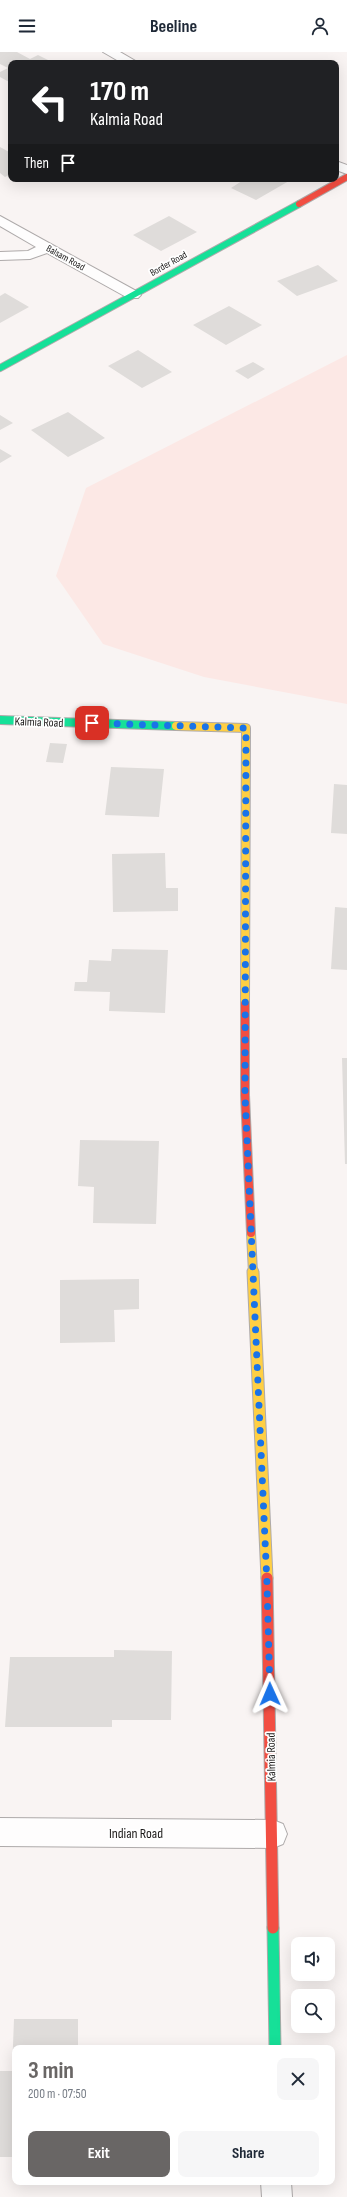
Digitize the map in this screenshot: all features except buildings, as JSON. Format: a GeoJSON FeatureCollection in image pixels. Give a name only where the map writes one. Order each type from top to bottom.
{"type":"FeatureCollection","features":[{"type":"Feature","properties":{"kind":"street"},"geometry":{"type":"LineString","coordinates":[[110,52],[126,60]]}},
{"type":"Feature","properties":{"kind":"street","name":"Border Road"},"geometry":{"type":"LineString","coordinates":[[0,368],[338,182]]}},
{"type":"Feature","properties":{"kind":"street","name":"Balsam Road"},"geometry":{"type":"LineString","coordinates":[[0,220],[133,295]]}},
{"type":"Feature","properties":{"kind":"street"},"geometry":{"type":"LineString","coordinates":[[0,256],[30,254],[48,247]]}},
{"type":"Feature","properties":{"kind":"street","name":"Kalmia Road"},"geometry":{"type":"LineString","coordinates":[[0,720],[246,728],[245,1095],[267,1584],[273,1834],[275,2045]]}},
{"type":"Feature","properties":{"kind":"street","name":"Indian Road"},"geometry":{"type":"LineString","coordinates":[[0,1832],[273,1834]]}},
{"type":"Feature","properties":{"kind":"street"},"geometry":{"type":"LineString","coordinates":[[276,2185],[277,2197]]}},
{"type":"Feature","properties":{"kind":"shaded area"},"geometry":{"type":"Polygon","coordinates":[[[347,355],[347,704],[204,677],[103,644],[56,576],[86,488],[347,355]]]}},
{"type":"Feature","properties":{"kind":"traffic: fast"},"geometry":{"type":"LineString","coordinates":[[0,368],[299,204]]}},
{"type":"Feature","properties":{"kind":"traffic: fast"},"geometry":{"type":"LineString","coordinates":[[0,720],[176,726]]}},
{"type":"Feature","properties":{"kind":"traffic: fast"},"geometry":{"type":"LineString","coordinates":[[273,1928],[275,2045]]}},
{"type":"Feature","properties":{"kind":"traffic: slow"},"geometry":{"type":"LineString","coordinates":[[176,726],[246,728],[245,1004]]}},
{"type":"Feature","properties":{"kind":"traffic: slow"},"geometry":{"type":"LineString","coordinates":[[251,1233],[267,1578]]}},
{"type":"Feature","properties":{"kind":"traffic: jam"},"geometry":{"type":"LineString","coordinates":[[339,182],[347,177]]}},
{"type":"Feature","properties":{"kind":"traffic: jam"},"geometry":{"type":"LineString","coordinates":[[299,204],[338,182]]}},
{"type":"Feature","properties":{"kind":"traffic: jam"},"geometry":{"type":"LineString","coordinates":[[245,1004],[245,1095],[251,1233]]}},
{"type":"Feature","properties":{"kind":"traffic: jam"},"geometry":{"type":"LineString","coordinates":[[267,1578],[273,1928]]}},
{"type":"Feature","properties":{"kind":"route"},"geometry":{"type":"LineString","coordinates":[[92,723],[246,728],[245,1095],[267,1584],[270,1694]]}}]}
